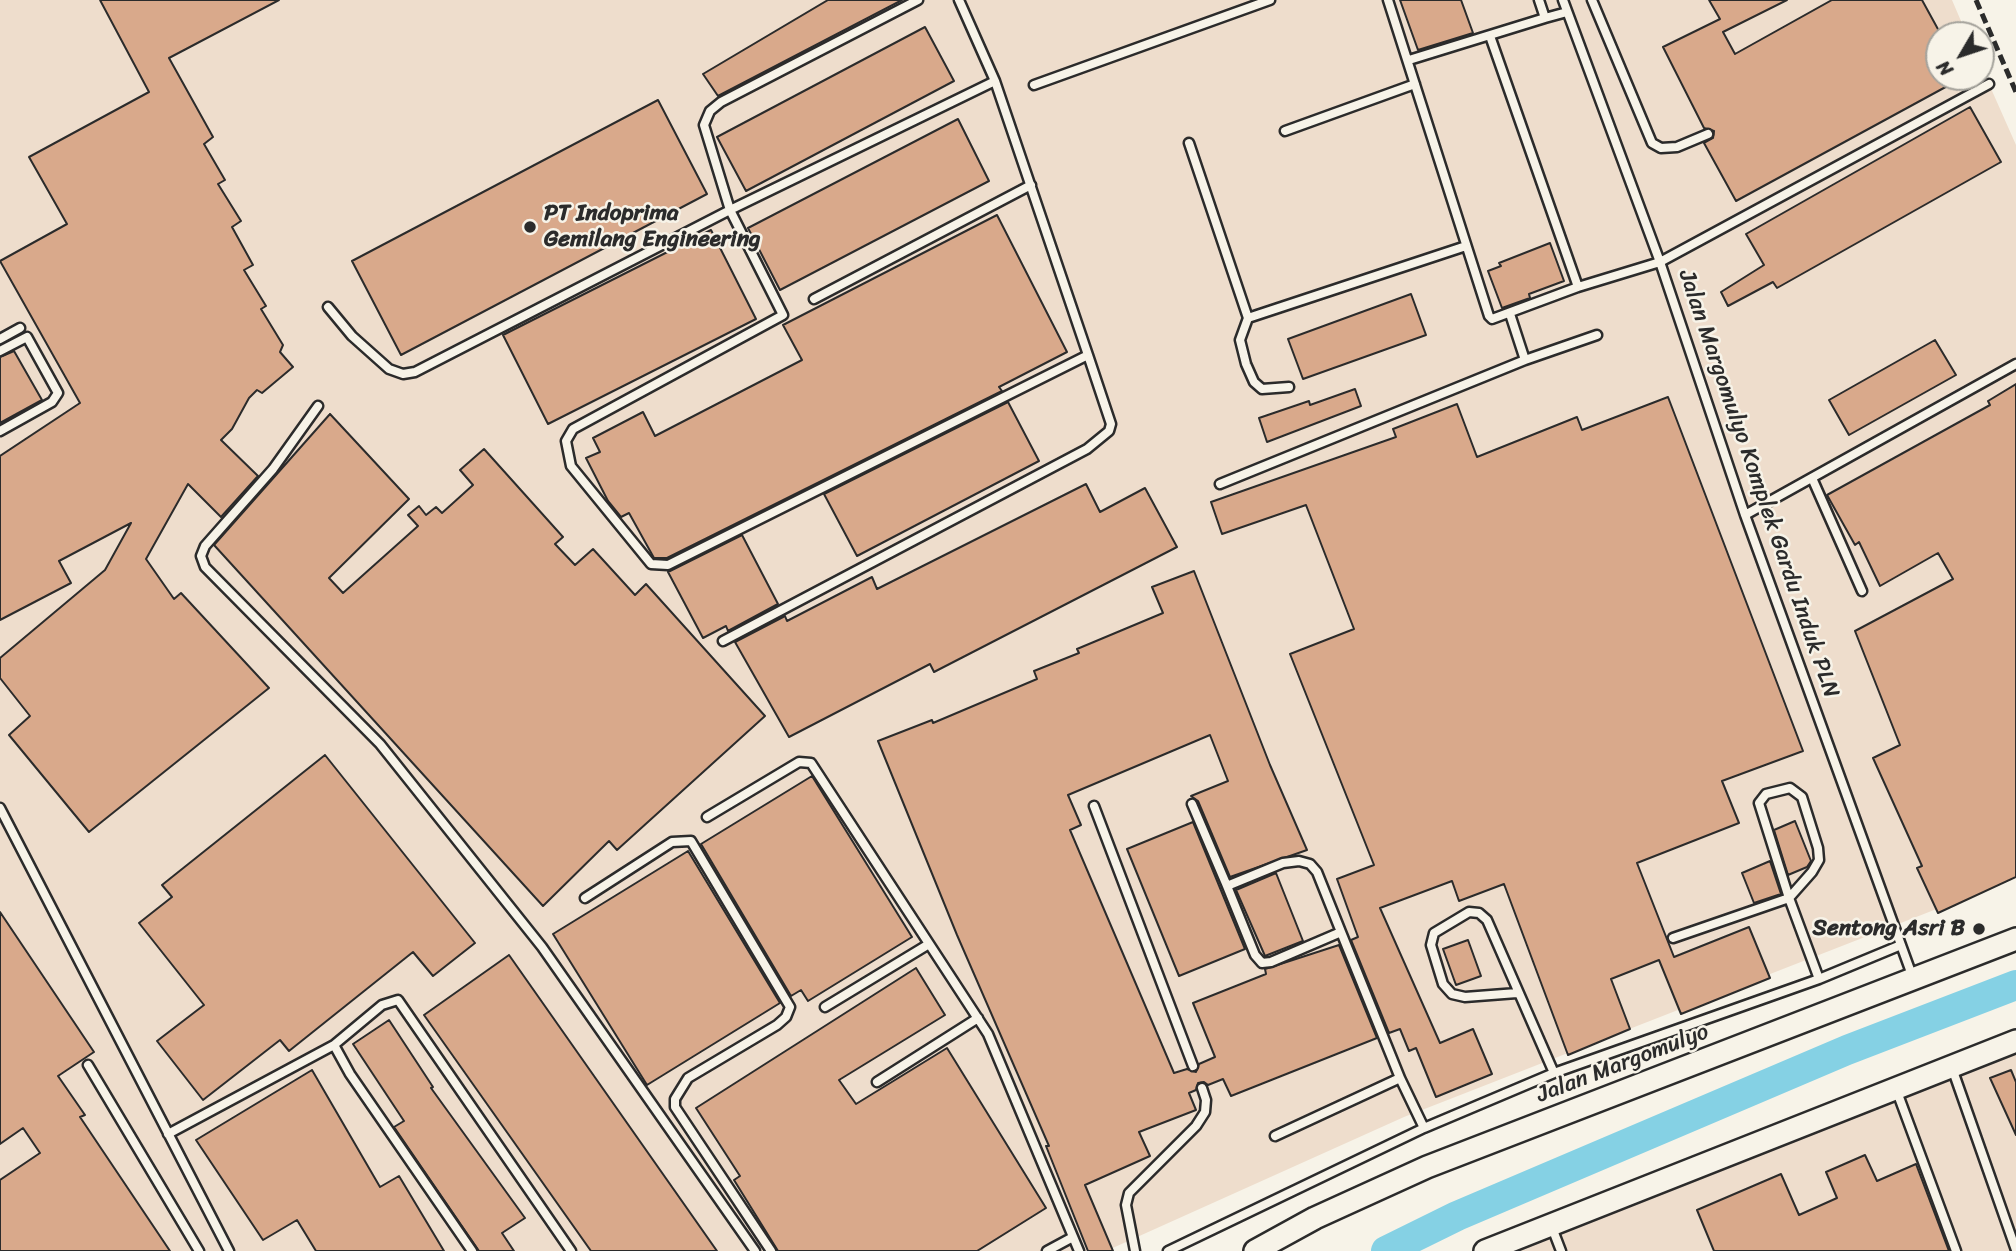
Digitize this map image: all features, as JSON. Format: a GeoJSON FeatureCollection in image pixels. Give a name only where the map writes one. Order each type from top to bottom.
{"type":"FeatureCollection","features":[{"type":"Feature","properties":{"kind":"main road","name":"Jalan Margomulyo"},"geometry":{"type":"LineString","coordinates":[[1255,1251],[1315,1218],[1427,1167],[1914,981],[2016,939]]}},
{"type":"Feature","properties":{"kind":"main road"},"geometry":{"type":"LineString","coordinates":[[1485,1251],[2016,1041]]}},
{"type":"Feature","properties":{"kind":"lane"},"geometry":{"type":"LineString","coordinates":[[918,0],[721,102],[710,111],[704,125],[730,210],[783,314],[573,429],[566,441],[566,452],[571,466],[651,564],[668,565],[1088,355]]}},
{"type":"Feature","properties":{"kind":"lane"},"geometry":{"type":"LineString","coordinates":[[723,641],[1087,449],[1108,431],[1111,424],[995,81],[959,0]]}},
{"type":"Feature","properties":{"kind":"lane"},"geometry":{"type":"LineString","coordinates":[[1034,85],[1270,0]]}},
{"type":"Feature","properties":{"kind":"lane"},"geometry":{"type":"LineString","coordinates":[[1388,0],[1489,316],[1496,319],[1578,287],[1660,261],[1976,91]]}},
{"type":"Feature","properties":{"kind":"lane"},"geometry":{"type":"LineString","coordinates":[[1539,0],[1545,18]]}},
{"type":"Feature","properties":{"kind":"lane","name":"Jalan Margomulyo Komplek Gardu Induk PLN"},"geometry":{"type":"LineString","coordinates":[[1563,0],[1660,261],[1745,515],[1914,981]]}},
{"type":"Feature","properties":{"kind":"lane"},"geometry":{"type":"LineString","coordinates":[[1592,0],[1652,143],[1661,148],[1677,147],[1708,134]]}},
{"type":"Feature","properties":{"kind":"lane"},"geometry":{"type":"LineString","coordinates":[[1409,60],[1567,12]]}},
{"type":"Feature","properties":{"kind":"lane"},"geometry":{"type":"LineString","coordinates":[[1490,36],[1578,287]]}},
{"type":"Feature","properties":{"kind":"lane"},"geometry":{"type":"LineString","coordinates":[[328,307],[352,336],[390,369],[403,374],[415,372],[730,210],[995,81]]}},
{"type":"Feature","properties":{"kind":"lane"},"geometry":{"type":"LineString","coordinates":[[1285,131],[1415,84]]}},
{"type":"Feature","properties":{"kind":"lane"},"geometry":{"type":"LineString","coordinates":[[1189,143],[1248,318],[1240,340],[1254,382],[1262,389],[1289,387]]}},
{"type":"Feature","properties":{"kind":"lane"},"geometry":{"type":"LineString","coordinates":[[814,299],[1031,185]]}},
{"type":"Feature","properties":{"kind":"lane"},"geometry":{"type":"LineString","coordinates":[[1248,318],[1466,246]]}},
{"type":"Feature","properties":{"kind":"lane"},"geometry":{"type":"LineString","coordinates":[[1510,314],[1525,359]]}},
{"type":"Feature","properties":{"kind":"lane"},"geometry":{"type":"LineString","coordinates":[[0,339],[20,328]]}},
{"type":"Feature","properties":{"kind":"lane"},"geometry":{"type":"LineString","coordinates":[[1220,484],[1525,359],[1597,335]]}},
{"type":"Feature","properties":{"kind":"lane"},"geometry":{"type":"LineString","coordinates":[[0,351],[27,337],[58,393],[52,402],[0,431]]}},
{"type":"Feature","properties":{"kind":"lane"},"geometry":{"type":"LineString","coordinates":[[1745,515],[2016,364]]}},
{"type":"Feature","properties":{"kind":"lane"},"geometry":{"type":"LineString","coordinates":[[318,406],[273,469],[205,546],[201,556],[205,568],[380,744],[542,947],[755,1251]]}},
{"type":"Feature","properties":{"kind":"lane"},"geometry":{"type":"LineString","coordinates":[[1812,478],[1862,591]]}},
{"type":"Feature","properties":{"kind":"lane"},"geometry":{"type":"LineString","coordinates":[[707,817],[799,762],[811,763],[988,1034],[1079,1251]]}},
{"type":"Feature","properties":{"kind":"lane"},"geometry":{"type":"LineString","coordinates":[[1673,938],[1789,898],[1812,872],[1819,860],[1818,848],[1802,797],[1790,788],[1766,794],[1759,803],[1789,898],[1819,979]]}},
{"type":"Feature","properties":{"kind":"lane"},"geometry":{"type":"LineString","coordinates":[[1192,804],[1255,955],[1262,963],[1271,962],[1341,932]]}},
{"type":"Feature","properties":{"kind":"lane"},"geometry":{"type":"LineString","coordinates":[[1094,806],[1194,1066]]}},
{"type":"Feature","properties":{"kind":"lane"},"geometry":{"type":"LineString","coordinates":[[0,808],[229,1251]]}},
{"type":"Feature","properties":{"kind":"lane"},"geometry":{"type":"LineString","coordinates":[[585,898],[672,842],[691,841],[790,1007],[786,1017],[777,1025],[688,1079],[675,1099],[675,1107],[771,1251]]}},
{"type":"Feature","properties":{"kind":"lane"},"geometry":{"type":"LineString","coordinates":[[1227,886],[1283,863],[1299,861],[1310,864],[1317,872],[1400,1078],[1424,1128]]}},
{"type":"Feature","properties":{"kind":"lane"},"geometry":{"type":"LineString","coordinates":[[1517,993],[1465,998],[1451,994],[1443,984],[1431,945],[1434,933],[1469,912],[1479,912],[1487,920],[1517,993],[1555,1073]]}},
{"type":"Feature","properties":{"kind":"lane"},"geometry":{"type":"LineString","coordinates":[[825,1007],[929,944]]}},
{"type":"Feature","properties":{"kind":"lane"},"geometry":{"type":"LineString","coordinates":[[1168,1251],[1424,1128],[1555,1073],[1819,979],[1902,945]]}},
{"type":"Feature","properties":{"kind":"lane"},"geometry":{"type":"LineString","coordinates":[[168,1134],[334,1045],[382,1005],[398,1000],[571,1251]]}},
{"type":"Feature","properties":{"kind":"lane"},"geometry":{"type":"LineString","coordinates":[[877,1082],[978,1018]]}},
{"type":"Feature","properties":{"kind":"lane"},"geometry":{"type":"LineString","coordinates":[[334,1045],[350,1074],[472,1251]]}},
{"type":"Feature","properties":{"kind":"lane"},"geometry":{"type":"LineString","coordinates":[[89,1065],[199,1251]]}},
{"type":"Feature","properties":{"kind":"lane"},"geometry":{"type":"LineString","coordinates":[[1952,1066],[2016,1250]]}},
{"type":"Feature","properties":{"kind":"lane"},"geometry":{"type":"LineString","coordinates":[[1275,1136],[1400,1078]]}},
{"type":"Feature","properties":{"kind":"lane"},"geometry":{"type":"LineString","coordinates":[[1135,1251],[1126,1205],[1129,1193],[1196,1126],[1205,1112],[1206,1100],[1202,1088]]}},
{"type":"Feature","properties":{"kind":"lane"},"geometry":{"type":"LineString","coordinates":[[1896,1089],[1956,1251]]}},
{"type":"Feature","properties":{"kind":"lane"},"geometry":{"type":"LineString","coordinates":[[1551,1225],[1561,1251]]}},
{"type":"Feature","properties":{"kind":"lane"},"geometry":{"type":"LineString","coordinates":[[1046,1251],[1073,1237]]}},
{"type":"Feature","properties":{"kind":"shaded area"},"geometry":{"type":"Polygon","coordinates":[[[0,0],[1952,0],[1961,21],[1925,21],[1925,91],[1992,91],[2016,145],[2016,878],[1404,1117],[1106,1251],[0,1251],[0,0]]]}},
{"type":"Feature","properties":{"kind":"shaded area"},"geometry":{"type":"Polygon","coordinates":[[[2016,1051],[2016,1251],[1514,1251],[2016,1051]]]}},
{"type":"Feature","properties":{"kind":"building"},"geometry":{"type":"Polygon","coordinates":[[[100,0],[279,0],[169,58],[213,137],[204,144],[225,180],[218,184],[241,221],[232,227],[253,265],[244,270],[266,306],[261,309],[283,345],[280,352],[293,367],[262,393],[257,390],[249,398],[232,429],[221,440],[258,476],[221,517],[188,484],[146,559],[174,599],[181,593],[269,688],[89,832],[9,735],[30,716],[0,678],[0,658],[105,570],[131,523],[59,561],[71,583],[0,620],[0,456],[80,403],[0,261],[67,224],[29,157],[149,92],[100,0]]]}},
{"type":"Feature","properties":{"kind":"building"},"geometry":{"type":"Polygon","coordinates":[[[828,0],[902,0],[718,96],[703,74],[828,0]]]}},
{"type":"Feature","properties":{"kind":"building"},"geometry":{"type":"Polygon","coordinates":[[[1400,0],[1461,0],[1473,33],[1418,50],[1400,0]]]}},
{"type":"Feature","properties":{"kind":"building"},"geometry":{"type":"Polygon","coordinates":[[[1709,0],[1787,0],[1723,32],[1735,54],[1832,0],[1922,0],[1934,21],[1925,21],[1925,91],[1938,91],[1736,201],[1704,143],[1713,138],[1714,131],[1704,128],[1663,47],[1720,19],[1709,0]]]}},
{"type":"Feature","properties":{"kind":"building"},"geometry":{"type":"Polygon","coordinates":[[[925,27],[954,81],[746,191],[717,137],[925,27]]]}},
{"type":"Feature","properties":{"kind":"building","name":"PT Indoprima Gemilang Engineering"},"geometry":{"type":"Polygon","coordinates":[[[658,100],[707,194],[401,355],[352,261],[658,100]]]}},
{"type":"Feature","properties":{"kind":"building"},"geometry":{"type":"Polygon","coordinates":[[[1970,107],[2001,162],[1777,288],[1773,282],[1728,306],[1721,292],[1764,265],[1746,234],[1970,107]]]}},
{"type":"Feature","properties":{"kind":"building"},"geometry":{"type":"Polygon","coordinates":[[[958,119],[989,181],[780,290],[748,228],[958,119]]]}},
{"type":"Feature","properties":{"kind":"building"},"geometry":{"type":"Polygon","coordinates":[[[997,215],[1067,352],[999,387],[1002,391],[667,558],[654,558],[629,513],[621,517],[608,501],[586,458],[600,452],[593,438],[643,412],[655,436],[802,360],[783,325],[997,215]]]}},
{"type":"Feature","properties":{"kind":"building"},"geometry":{"type":"Polygon","coordinates":[[[711,230],[756,319],[548,424],[503,335],[711,230]]]}},
{"type":"Feature","properties":{"kind":"building"},"geometry":{"type":"Polygon","coordinates":[[[1550,243],[1564,281],[1502,308],[1488,271],[1501,266],[1499,263],[1550,243]]]}},
{"type":"Feature","properties":{"kind":"building"},"geometry":{"type":"Polygon","coordinates":[[[1411,294],[1426,335],[1303,379],[1288,339],[1411,294]]]}},
{"type":"Feature","properties":{"kind":"building"},"geometry":{"type":"Polygon","coordinates":[[[1935,340],[1956,375],[1849,435],[1829,400],[1935,340]]]}},
{"type":"Feature","properties":{"kind":"building"},"geometry":{"type":"Polygon","coordinates":[[[14,351],[42,400],[0,423],[0,357],[14,351]]]}},
{"type":"Feature","properties":{"kind":"building"},"geometry":{"type":"Polygon","coordinates":[[[2016,384],[2016,877],[1938,913],[1917,868],[1922,866],[1873,758],[1900,745],[1855,631],[1953,579],[1938,553],[1880,586],[1859,542],[1855,545],[1827,495],[1990,405],[1988,401],[2016,384]]]}},
{"type":"Feature","properties":{"kind":"building"},"geometry":{"type":"Polygon","coordinates":[[[1355,389],[1361,406],[1267,442],[1259,418],[1309,401],[1310,405],[1355,389]]]}},
{"type":"Feature","properties":{"kind":"building"},"geometry":{"type":"Polygon","coordinates":[[[1668,397],[1803,751],[1722,781],[1739,823],[1637,863],[1674,957],[1749,927],[1770,978],[1681,1014],[1659,960],[1611,979],[1630,1029],[1568,1055],[1504,884],[1459,901],[1452,881],[1380,908],[1440,1043],[1473,1029],[1492,1074],[1436,1097],[1416,1048],[1409,1051],[1400,1029],[1389,1033],[1351,940],[1358,937],[1337,879],[1374,865],[1290,654],[1354,629],[1306,505],[1222,534],[1211,502],[1396,437],[1393,429],[1457,404],[1477,457],[1577,417],[1582,430],[1668,397]]]}},
{"type":"Feature","properties":{"kind":"building"},"geometry":{"type":"Polygon","coordinates":[[[1008,402],[1039,461],[857,556],[824,494],[1008,402]]]}},
{"type":"Feature","properties":{"kind":"building"},"geometry":{"type":"Polygon","coordinates":[[[330,414],[409,499],[329,578],[343,593],[418,526],[408,515],[419,506],[426,515],[436,507],[442,513],[473,485],[460,470],[484,449],[563,537],[555,544],[575,565],[593,549],[635,595],[646,584],[765,716],[617,850],[609,841],[543,906],[214,545],[330,414]]]}},
{"type":"Feature","properties":{"kind":"building"},"geometry":{"type":"Polygon","coordinates":[[[1086,484],[1100,512],[1145,488],[1177,547],[934,672],[930,664],[789,737],[735,642],[785,616],[787,621],[872,577],[877,589],[1086,484]]]}},
{"type":"Feature","properties":{"kind":"building"},"geometry":{"type":"Polygon","coordinates":[[[742,535],[778,604],[728,631],[726,626],[703,638],[668,572],[742,535]]]}},
{"type":"Feature","properties":{"kind":"building"},"geometry":{"type":"Polygon","coordinates":[[[1194,571],[1270,765],[1307,850],[1230,877],[1198,801],[1191,796],[1228,781],[1210,735],[1068,795],[1081,825],[1070,830],[1174,1073],[1187,1069],[1196,1072],[1199,1064],[1215,1057],[1193,1003],[1266,974],[1265,969],[1339,945],[1377,1038],[1231,1096],[1223,1079],[1208,1085],[1204,1082],[1198,1083],[1196,1090],[1189,1093],[1196,1110],[1139,1132],[1150,1156],[1085,1185],[1113,1251],[1088,1251],[1046,1146],[1049,1146],[957,935],[878,741],[932,720],[933,723],[1037,679],[1034,671],[1079,653],[1077,649],[1163,613],[1152,587],[1194,571]]]}},
{"type":"Feature","properties":{"kind":"building"},"geometry":{"type":"Polygon","coordinates":[[[325,755],[475,943],[433,976],[413,952],[289,1051],[280,1040],[203,1100],[157,1041],[204,1005],[139,923],[172,897],[162,885],[325,755]]]}},
{"type":"Feature","properties":{"kind":"building"},"geometry":{"type":"Polygon","coordinates":[[[812,776],[912,937],[808,1001],[801,990],[791,996],[701,844],[812,776]]]}},
{"type":"Feature","properties":{"kind":"building"},"geometry":{"type":"Polygon","coordinates":[[[1795,821],[1811,861],[1807,867],[1788,875],[1774,830],[1795,821]]]}},
{"type":"Feature","properties":{"kind":"building"},"geometry":{"type":"Polygon","coordinates":[[[1193,822],[1245,949],[1179,976],[1127,849],[1193,822]]]}},
{"type":"Feature","properties":{"kind":"building"},"geometry":{"type":"Polygon","coordinates":[[[688,851],[780,1003],[647,1085],[553,934],[688,851]]]}},
{"type":"Feature","properties":{"kind":"building"},"geometry":{"type":"Polygon","coordinates":[[[1770,861],[1781,894],[1754,903],[1742,873],[1770,861]]]}},
{"type":"Feature","properties":{"kind":"building"},"geometry":{"type":"Polygon","coordinates":[[[1276,873],[1303,941],[1265,956],[1236,890],[1276,873]]]}},
{"type":"Feature","properties":{"kind":"building"},"geometry":{"type":"Polygon","coordinates":[[[0,912],[94,1052],[58,1076],[85,1115],[80,1117],[170,1251],[0,1251],[0,1180],[40,1153],[23,1128],[0,1144],[0,912]]]}},
{"type":"Feature","properties":{"kind":"building"},"geometry":{"type":"Polygon","coordinates":[[[1468,940],[1481,976],[1456,985],[1443,949],[1468,940]]]}},
{"type":"Feature","properties":{"kind":"building"},"geometry":{"type":"Polygon","coordinates":[[[509,955],[717,1251],[591,1251],[424,1015],[509,955]]]}},
{"type":"Feature","properties":{"kind":"building"},"geometry":{"type":"Polygon","coordinates":[[[916,968],[945,1015],[839,1080],[856,1104],[947,1048],[1046,1208],[977,1251],[778,1251],[734,1180],[740,1176],[696,1108],[916,968]]]}},
{"type":"Feature","properties":{"kind":"building"},"geometry":{"type":"Polygon","coordinates":[[[389,1020],[433,1087],[431,1088],[525,1218],[502,1233],[514,1251],[479,1251],[394,1127],[404,1121],[353,1044],[389,1020]]]}},
{"type":"Feature","properties":{"kind":"building"},"geometry":{"type":"Polygon","coordinates":[[[312,1070],[380,1187],[399,1176],[444,1251],[316,1251],[297,1220],[263,1240],[196,1140],[312,1070]]]}},
{"type":"Feature","properties":{"kind":"building"},"geometry":{"type":"Polygon","coordinates":[[[2011,1070],[2016,1082],[2016,1135],[1990,1078],[2011,1070]]]}},
{"type":"Feature","properties":{"kind":"building"},"geometry":{"type":"Polygon","coordinates":[[[1865,1155],[1877,1181],[1916,1164],[1949,1251],[1714,1251],[1697,1210],[1781,1174],[1799,1215],[1837,1198],[1826,1172],[1865,1155]]]}},
{"type":"Feature","properties":{"kind":"waterway"},"geometry":{"type":"LineString","coordinates":[[1386,1251],[1457,1216],[1847,1050],[2016,985]]}},
{"type":"Feature","properties":{"kind":"railway"},"geometry":{"type":"LineString","coordinates":[[1976,0],[2016,92]]}},
{"type":"Feature","properties":{"kind":"place","name":"PT Indoprima Gemilang Engineering"},"geometry":{"type":"Point","coordinates":[530,227]}},
{"type":"Feature","properties":{"kind":"place","name":"Sentong Asri B"},"geometry":{"type":"Point","coordinates":[1979,929]}}]}
